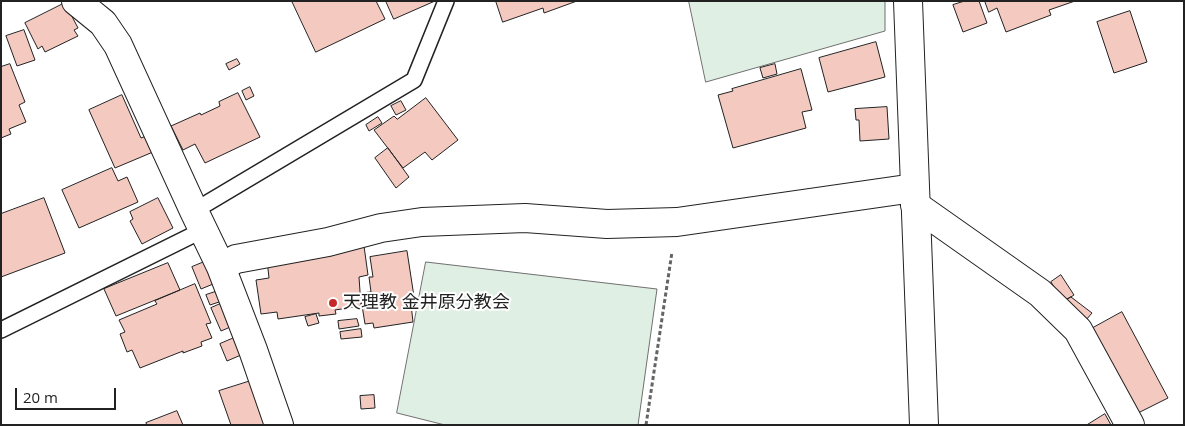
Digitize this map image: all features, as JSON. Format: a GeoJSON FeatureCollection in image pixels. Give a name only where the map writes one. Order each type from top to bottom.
{"type":"FeatureCollection","features":[{"type":"Feature","properties":{"kind":"street"},"geometry":{"type":"LineString","coordinates":[[76,1],[103,23],[118,45],[198,221],[221,266],[280,425]]}},
{"type":"Feature","properties":{"kind":"street"},"geometry":{"type":"LineString","coordinates":[[908,1],[924,425]]}},
{"type":"Feature","properties":{"kind":"street"},"geometry":{"type":"LineString","coordinates":[[221,266],[236,259],[328,242],[381,228],[422,222],[525,218],[607,224],[674,222],[914,196],[1040,293],[1078,330],[1130,425]]}},
{"type":"Feature","properties":{"kind":"lane"},"geometry":{"type":"LineString","coordinates":[[1,330],[198,221],[414,80],[446,1]]}},
{"type":"Feature","properties":{"kind":"path"},"geometry":{"type":"LineString","coordinates":[[646,425],[673,245],[674,222]]}},
{"type":"Feature","properties":{"kind":"green space"},"geometry":{"type":"Polygon","coordinates":[[[689,1],[885,1],[885,31],[706,82],[689,1]]]}},
{"type":"Feature","properties":{"kind":"green space"},"geometry":{"type":"Polygon","coordinates":[[[426,262],[657,289],[638,425],[445,425],[397,413],[426,262]]]}},
{"type":"Feature","properties":{"kind":"building"},"geometry":{"type":"Polygon","coordinates":[[[292,1],[376,1],[385,19],[316,52],[292,1]]]}},
{"type":"Feature","properties":{"kind":"building"},"geometry":{"type":"Polygon","coordinates":[[[386,1],[435,1],[394,19],[386,1]]]}},
{"type":"Feature","properties":{"kind":"building"},"geometry":{"type":"Polygon","coordinates":[[[496,1],[577,1],[544,13],[543,8],[503,22],[496,1]]]}},
{"type":"Feature","properties":{"kind":"building"},"geometry":{"type":"Polygon","coordinates":[[[965,1],[979,1],[987,23],[963,32],[953,5],[965,1]]]}},
{"type":"Feature","properties":{"kind":"building"},"geometry":{"type":"Polygon","coordinates":[[[985,1],[1075,1],[1049,10],[1051,15],[1006,32],[997,8],[989,12],[985,1]]]}},
{"type":"Feature","properties":{"kind":"building"},"geometry":{"type":"Polygon","coordinates":[[[65,3],[78,28],[74,30],[78,36],[45,52],[42,46],[38,49],[25,23],[65,3]]]}},
{"type":"Feature","properties":{"kind":"building"},"geometry":{"type":"Polygon","coordinates":[[[1130,11],[1147,62],[1114,73],[1097,22],[1130,11]]]}},
{"type":"Feature","properties":{"kind":"building"},"geometry":{"type":"Polygon","coordinates":[[[24,30],[35,60],[17,66],[6,36],[24,30]]]}},
{"type":"Feature","properties":{"kind":"building"},"geometry":{"type":"Polygon","coordinates":[[[876,42],[885,77],[828,92],[819,58],[876,42]]]}},
{"type":"Feature","properties":{"kind":"building"},"geometry":{"type":"Polygon","coordinates":[[[237,59],[240,64],[229,70],[226,64],[237,59]]]}},
{"type":"Feature","properties":{"kind":"building"},"geometry":{"type":"Polygon","coordinates":[[[10,64],[25,102],[19,105],[26,122],[9,129],[11,134],[1,138],[1,67],[10,64]]]}},
{"type":"Feature","properties":{"kind":"building"},"geometry":{"type":"Polygon","coordinates":[[[775,64],[777,74],[763,78],[760,68],[775,64]]]}},
{"type":"Feature","properties":{"kind":"building"},"geometry":{"type":"Polygon","coordinates":[[[801,69],[812,110],[802,112],[806,128],[733,148],[718,95],[733,91],[732,89],[801,69]]]}},
{"type":"Feature","properties":{"kind":"building"},"geometry":{"type":"Polygon","coordinates":[[[250,87],[254,96],[246,100],[242,91],[250,87]]]}},
{"type":"Feature","properties":{"kind":"building"},"geometry":{"type":"Polygon","coordinates":[[[238,93],[260,137],[205,163],[195,144],[183,150],[171,126],[220,106],[219,102],[238,93]]]}},
{"type":"Feature","properties":{"kind":"building"},"geometry":{"type":"Polygon","coordinates":[[[122,95],[141,138],[146,136],[153,152],[115,168],[89,110],[122,95]]]}},
{"type":"Feature","properties":{"kind":"building"},"geometry":{"type":"Polygon","coordinates":[[[426,98],[458,140],[432,160],[425,152],[403,168],[374,130],[394,116],[397,119],[426,98]]]}},
{"type":"Feature","properties":{"kind":"building"},"geometry":{"type":"Polygon","coordinates":[[[401,101],[406,110],[396,115],[391,106],[401,101]]]}},
{"type":"Feature","properties":{"kind":"building"},"geometry":{"type":"Polygon","coordinates":[[[887,107],[889,139],[860,141],[859,120],[856,120],[855,109],[887,107]]]}},
{"type":"Feature","properties":{"kind":"building"},"geometry":{"type":"Polygon","coordinates":[[[378,117],[382,123],[369,131],[366,125],[378,117]]]}},
{"type":"Feature","properties":{"kind":"building"},"geometry":{"type":"Polygon","coordinates":[[[388,148],[409,177],[396,188],[375,158],[388,148]]]}},
{"type":"Feature","properties":{"kind":"building"},"geometry":{"type":"Polygon","coordinates":[[[112,168],[118,181],[127,177],[138,202],[79,228],[62,190],[112,168]]]}},
{"type":"Feature","properties":{"kind":"building"},"geometry":{"type":"Polygon","coordinates":[[[44,198],[65,253],[1,277],[1,214],[44,198]]]}},
{"type":"Feature","properties":{"kind":"building"},"geometry":{"type":"Polygon","coordinates":[[[158,198],[173,228],[142,244],[130,221],[133,219],[130,212],[158,198]]]}},
{"type":"Feature","properties":{"kind":"building"},"geometry":{"type":"Polygon","coordinates":[[[364,246],[368,275],[359,277],[361,306],[335,310],[336,314],[319,316],[319,313],[278,319],[277,312],[261,314],[256,280],[269,278],[267,260],[364,246]]]}},
{"type":"Feature","properties":{"kind":"building"},"geometry":{"type":"Polygon","coordinates":[[[407,251],[415,303],[411,304],[413,322],[374,328],[373,323],[365,324],[360,293],[371,292],[369,277],[373,277],[370,257],[407,251]]]}},
{"type":"Feature","properties":{"kind":"building"},"geometry":{"type":"Polygon","coordinates":[[[209,260],[218,282],[201,289],[192,267],[209,260]]]}},
{"type":"Feature","properties":{"kind":"building"},"geometry":{"type":"Polygon","coordinates":[[[168,263],[180,290],[116,316],[104,289],[168,263]]]}},
{"type":"Feature","properties":{"kind":"building"},"geometry":{"type":"Polygon","coordinates":[[[1061,275],[1074,295],[1063,302],[1051,282],[1061,275]]]}},
{"type":"Feature","properties":{"kind":"building"},"geometry":{"type":"Polygon","coordinates":[[[195,284],[211,323],[206,324],[212,338],[201,342],[202,346],[183,353],[183,351],[140,368],[132,350],[127,352],[120,334],[125,332],[119,320],[157,304],[155,301],[195,284]]]}},
{"type":"Feature","properties":{"kind":"building"},"geometry":{"type":"Polygon","coordinates":[[[218,291],[222,301],[210,305],[206,295],[218,291]]]}},
{"type":"Feature","properties":{"kind":"building"},"geometry":{"type":"Polygon","coordinates":[[[1071,297],[1092,313],[1086,320],[1063,302],[1071,297]]]}},
{"type":"Feature","properties":{"kind":"building"},"geometry":{"type":"Polygon","coordinates":[[[225,302],[235,325],[221,331],[211,308],[225,302]]]}},
{"type":"Feature","properties":{"kind":"building"},"geometry":{"type":"Polygon","coordinates":[[[1122,312],[1168,398],[1138,413],[1093,328],[1122,312]]]}},
{"type":"Feature","properties":{"kind":"building"},"geometry":{"type":"Polygon","coordinates":[[[316,314],[319,323],[308,326],[305,317],[316,314]]]}},
{"type":"Feature","properties":{"kind":"building"},"geometry":{"type":"Polygon","coordinates":[[[357,319],[359,326],[339,329],[338,321],[357,319]]]}},
{"type":"Feature","properties":{"kind":"building"},"geometry":{"type":"Polygon","coordinates":[[[361,329],[362,337],[341,339],[340,332],[361,329]]]}},
{"type":"Feature","properties":{"kind":"building"},"geometry":{"type":"Polygon","coordinates":[[[234,338],[241,355],[227,361],[220,344],[234,338]]]}},
{"type":"Feature","properties":{"kind":"building"},"geometry":{"type":"Polygon","coordinates":[[[257,379],[272,425],[231,425],[219,391],[257,379]]]}},
{"type":"Feature","properties":{"kind":"building"},"geometry":{"type":"Polygon","coordinates":[[[374,395],[375,408],[361,409],[360,396],[374,395]]]}},
{"type":"Feature","properties":{"kind":"building"},"geometry":{"type":"Polygon","coordinates":[[[177,411],[183,425],[147,425],[146,423],[177,411]]]}},
{"type":"Feature","properties":{"kind":"building"},"geometry":{"type":"Polygon","coordinates":[[[1105,414],[1111,425],[1087,425],[1105,414]]]}},
{"type":"Feature","properties":{"kind":"place","name":"天理教 金井原分教会"},"geometry":{"type":"Point","coordinates":[333,303]}}]}
